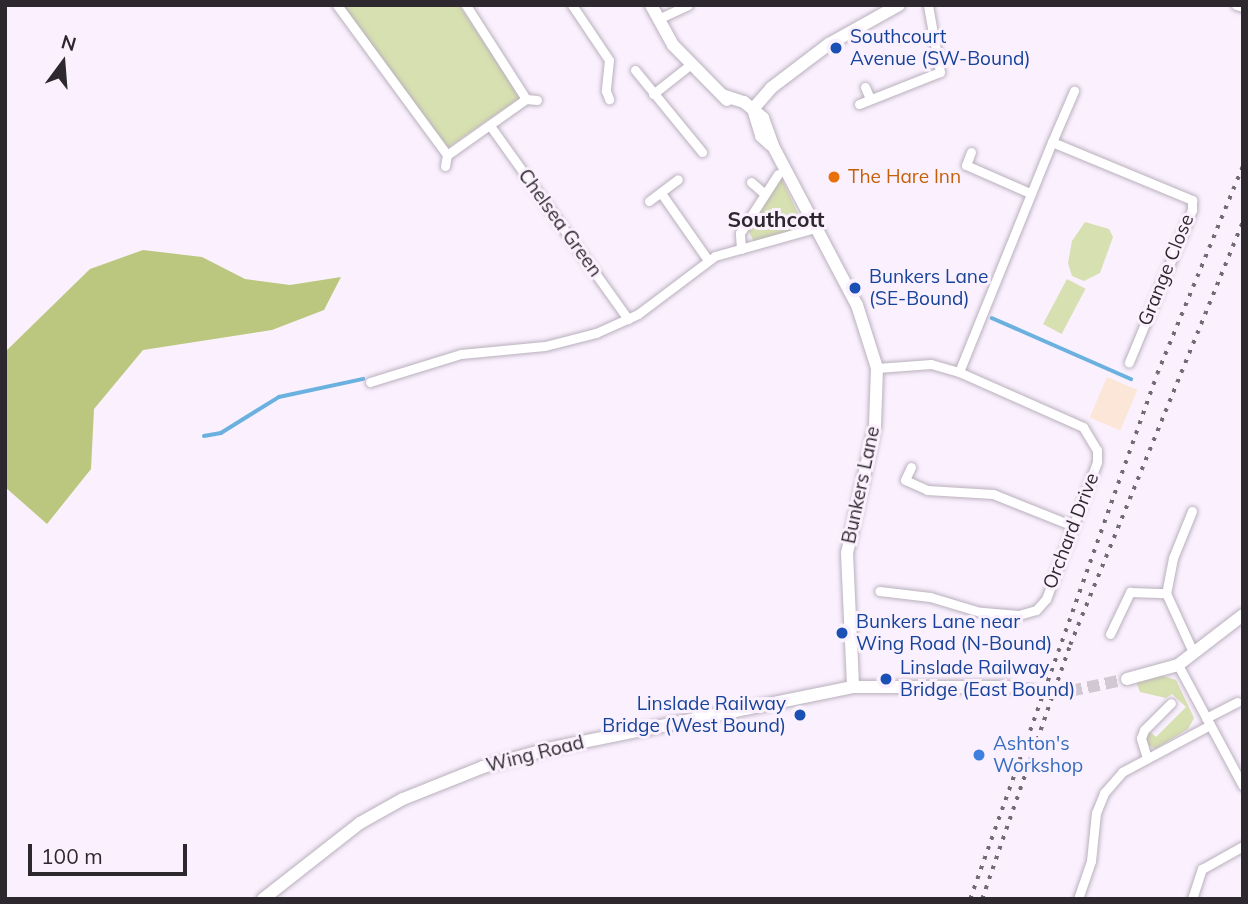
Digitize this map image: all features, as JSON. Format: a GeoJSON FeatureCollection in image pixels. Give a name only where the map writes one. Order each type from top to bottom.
{"type":"FeatureCollection","features":[{"type":"Feature","properties":{"kind":"street"},"geometry":{"type":"LineString","coordinates":[[337,5],[447,155]]}},
{"type":"Feature","properties":{"kind":"street"},"geometry":{"type":"LineString","coordinates":[[466,5],[526,99]]}},
{"type":"Feature","properties":{"kind":"street"},"geometry":{"type":"LineString","coordinates":[[572,5],[609,60],[606,91],[609,99]]}},
{"type":"Feature","properties":{"kind":"street"},"geometry":{"type":"LineString","coordinates":[[651,5],[691,64],[722,95],[753,110],[771,88],[822,48],[899,5]]}},
{"type":"Feature","properties":{"kind":"street"},"geometry":{"type":"LineString","coordinates":[[658,19],[688,5]]}},
{"type":"Feature","properties":{"kind":"street"},"geometry":{"type":"LineString","coordinates":[[859,104],[940,72],[928,5]]}},
{"type":"Feature","properties":{"kind":"street"},"geometry":{"type":"LineString","coordinates":[[1236,5],[1243,7]]}},
{"type":"Feature","properties":{"kind":"street"},"geometry":{"type":"LineString","coordinates":[[587,48],[597,41]]}},
{"type":"Feature","properties":{"kind":"street"},"geometry":{"type":"LineString","coordinates":[[653,94],[691,64]]}},
{"type":"Feature","properties":{"kind":"street"},"geometry":{"type":"LineString","coordinates":[[635,70],[702,152]]}},
{"type":"Feature","properties":{"kind":"street"},"geometry":{"type":"LineString","coordinates":[[865,87],[870,99]]}},
{"type":"Feature","properties":{"kind":"street"},"geometry":{"type":"LineString","coordinates":[[959,372],[1074,91]]}},
{"type":"Feature","properties":{"kind":"street"},"geometry":{"type":"LineString","coordinates":[[444,166],[447,155],[491,127],[526,99],[537,100]]}},
{"type":"Feature","properties":{"kind":"street","name":"Bunkers Lane"},"geometry":{"type":"LineString","coordinates":[[753,110],[761,136],[773,146],[819,227],[870,337],[877,368],[875,426],[847,553],[853,687]]}},
{"type":"Feature","properties":{"kind":"street","name":"Chelsea Green"},"geometry":{"type":"LineString","coordinates":[[491,127],[628,319]]}},
{"type":"Feature","properties":{"kind":"street","name":"Grange Close"},"geometry":{"type":"LineString","coordinates":[[1052,142],[1192,200],[1192,210],[1129,362]]}},
{"type":"Feature","properties":{"kind":"street"},"geometry":{"type":"LineString","coordinates":[[971,152],[966,165],[1030,193]]}},
{"type":"Feature","properties":{"kind":"street"},"geometry":{"type":"LineString","coordinates":[[741,249],[740,233],[778,174]]}},
{"type":"Feature","properties":{"kind":"street"},"geometry":{"type":"LineString","coordinates":[[649,201],[678,179]]}},
{"type":"Feature","properties":{"kind":"street"},"geometry":{"type":"LineString","coordinates":[[751,182],[765,194]]}},
{"type":"Feature","properties":{"kind":"street"},"geometry":{"type":"LineString","coordinates":[[661,193],[708,260]]}},
{"type":"Feature","properties":{"kind":"street"},"geometry":{"type":"LineString","coordinates":[[370,382],[461,354],[545,346],[628,319],[674,291],[708,260],[819,227]]}},
{"type":"Feature","properties":{"kind":"street","name":"Orchard Drive"},"geometry":{"type":"LineString","coordinates":[[877,368],[931,364],[959,372],[1083,427],[1090,434],[1097,462],[1046,599],[1036,610],[1018,615],[980,612],[930,597],[879,591]]}},
{"type":"Feature","properties":{"kind":"street"},"geometry":{"type":"LineString","coordinates":[[911,467],[905,480],[927,490],[993,494],[1073,526]]}},
{"type":"Feature","properties":{"kind":"street"},"geometry":{"type":"LineString","coordinates":[[1192,511],[1173,558],[1166,593],[1193,652]]}},
{"type":"Feature","properties":{"kind":"street"},"geometry":{"type":"LineString","coordinates":[[1110,634],[1130,592],[1166,593]]}},
{"type":"Feature","properties":{"kind":"street"},"geometry":{"type":"LineString","coordinates":[[1127,679],[1178,665],[1243,615]]}},
{"type":"Feature","properties":{"kind":"street"},"geometry":{"type":"LineString","coordinates":[[1178,665],[1243,786]]}},
{"type":"Feature","properties":{"kind":"street","name":"Wing Road"},"geometry":{"type":"LineString","coordinates":[[263,899],[360,823],[440,782],[548,749],[853,687],[1008,687]]}},
{"type":"Feature","properties":{"kind":"street"},"geometry":{"type":"LineString","coordinates":[[1079,899],[1091,861],[1096,813],[1104,793],[1122,772],[1237,702]]}},
{"type":"Feature","properties":{"kind":"street"},"geometry":{"type":"LineString","coordinates":[[1147,758],[1141,738],[1144,730],[1171,703]]}},
{"type":"Feature","properties":{"kind":"street"},"geometry":{"type":"LineString","coordinates":[[1192,899],[1202,869],[1243,846]]}},
{"type":"Feature","properties":{"kind":"shaded area"},"geometry":{"type":"Polygon","coordinates":[[[1107,377],[1137,390],[1120,430],[1090,418],[1107,377]]]}},
{"type":"Feature","properties":{"kind":"green space"},"geometry":{"type":"Polygon","coordinates":[[[343,5],[459,5],[521,97],[446,149],[343,5]]]}},
{"type":"Feature","properties":{"kind":"green space"},"geometry":{"type":"Polygon","coordinates":[[[781,177],[802,222],[798,229],[754,242],[748,230],[781,177]]]}},
{"type":"Feature","properties":{"kind":"green space"},"geometry":{"type":"Polygon","coordinates":[[[1085,222],[1109,229],[1113,237],[1100,273],[1084,281],[1072,276],[1068,263],[1072,241],[1085,222]]]}},
{"type":"Feature","properties":{"kind":"green space"},"geometry":{"type":"Polygon","coordinates":[[[143,250],[202,257],[245,279],[290,285],[341,277],[324,310],[272,330],[143,350],[94,409],[91,469],[47,524],[5,487],[5,352],[90,269],[143,250]]]}},
{"type":"Feature","properties":{"kind":"green space"},"geometry":{"type":"Polygon","coordinates":[[[1067,279],[1086,289],[1062,334],[1043,324],[1067,279]]]}},
{"type":"Feature","properties":{"kind":"green space"},"geometry":{"type":"Polygon","coordinates":[[[1160,675],[1176,680],[1194,718],[1188,729],[1155,749],[1145,743],[1149,731],[1156,737],[1186,707],[1172,694],[1166,698],[1140,692],[1136,682],[1160,675]]]}},
{"type":"Feature","properties":{"kind":"waterway"},"geometry":{"type":"LineString","coordinates":[[992,318],[1131,379]]}},
{"type":"Feature","properties":{"kind":"waterway"},"geometry":{"type":"LineString","coordinates":[[204,436],[221,433],[279,397],[363,379]]}},
{"type":"Feature","properties":{"kind":"tunnel"},"geometry":{"type":"LineString","coordinates":[[1008,687],[1070,691],[1127,679]]}},
{"type":"Feature","properties":{"kind":"railway"},"geometry":{"type":"LineString","coordinates":[[970,899],[1157,374],[1243,165]]}},
{"type":"Feature","properties":{"kind":"railway"},"geometry":{"type":"LineString","coordinates":[[982,899],[1070,645],[1243,221]]}},
{"type":"Feature","properties":{"kind":"place","name":"Southcourt Avenue (SW-Bound)"},"geometry":{"type":"Point","coordinates":[836,48]}},
{"type":"Feature","properties":{"kind":"place","name":"The Hare Inn"},"geometry":{"type":"Point","coordinates":[834,177]}},
{"type":"Feature","properties":{"kind":"place","name":"Bunkers Lane (SE-Bound)"},"geometry":{"type":"Point","coordinates":[855,288]}},
{"type":"Feature","properties":{"kind":"place","name":"Bunkers Lane near Wing Road (N-Bound)"},"geometry":{"type":"Point","coordinates":[842,633]}},
{"type":"Feature","properties":{"kind":"place","name":"Linslade Railway Bridge (East Bound)"},"geometry":{"type":"Point","coordinates":[886,679]}},
{"type":"Feature","properties":{"kind":"place","name":"Linslade Railway Bridge (West Bound)"},"geometry":{"type":"Point","coordinates":[800,715]}},
{"type":"Feature","properties":{"kind":"place","name":"Ashton's Workshop"},"geometry":{"type":"Point","coordinates":[979,755]}},
{"type":"Feature","properties":{"kind":"district","name":"Southcott"},"geometry":{"type":"Point","coordinates":[776,219]}}]}
